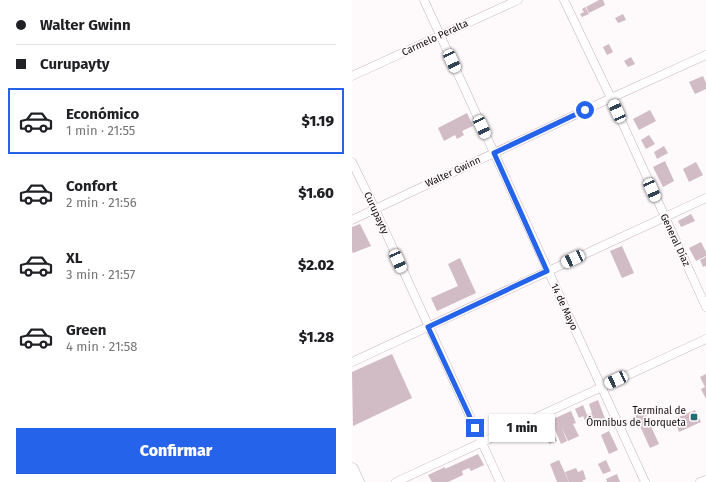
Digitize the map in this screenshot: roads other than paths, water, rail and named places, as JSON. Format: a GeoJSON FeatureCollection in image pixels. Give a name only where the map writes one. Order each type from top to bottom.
{"type":"FeatureCollection","features":[{"type":"Feature","properties":{"kind":"main road"},"geometry":{"type":"LineString","coordinates":[[352,469],[358,482]]}},
{"type":"Feature","properties":{"kind":"street","name":"14 de Mayo"},"geometry":{"type":"LineString","coordinates":[[424,0],[645,482]]}},
{"type":"Feature","properties":{"kind":"street","name":"Carmelo Peralta"},"geometry":{"type":"LineString","coordinates":[[352,76],[518,0]]}},
{"type":"Feature","properties":{"kind":"street","name":"General Díaz"},"geometry":{"type":"LineString","coordinates":[[564,0],[611,98],[706,307]]}},
{"type":"Feature","properties":{"kind":"street","name":"Walter Gwinn"},"geometry":{"type":"LineString","coordinates":[[352,220],[706,55]]}},
{"type":"Feature","properties":{"kind":"street","name":"Curupayty"},"geometry":{"type":"LineString","coordinates":[[352,162],[500,482]]}},
{"type":"Feature","properties":{"kind":"street"},"geometry":{"type":"LineString","coordinates":[[352,362],[664,216],[706,198]]}},
{"type":"Feature","properties":{"kind":"street"},"geometry":{"type":"LineString","coordinates":[[396,482],[706,339]]}},
{"type":"Feature","properties":{"kind":"street"},"geometry":{"type":"LineString","coordinates":[[700,482],[706,480]]}},
{"type":"Feature","properties":{"kind":"place","name":"Terminal de Ómnibus de Horqueta"},"geometry":{"type":"Point","coordinates":[694,417]}}]}
